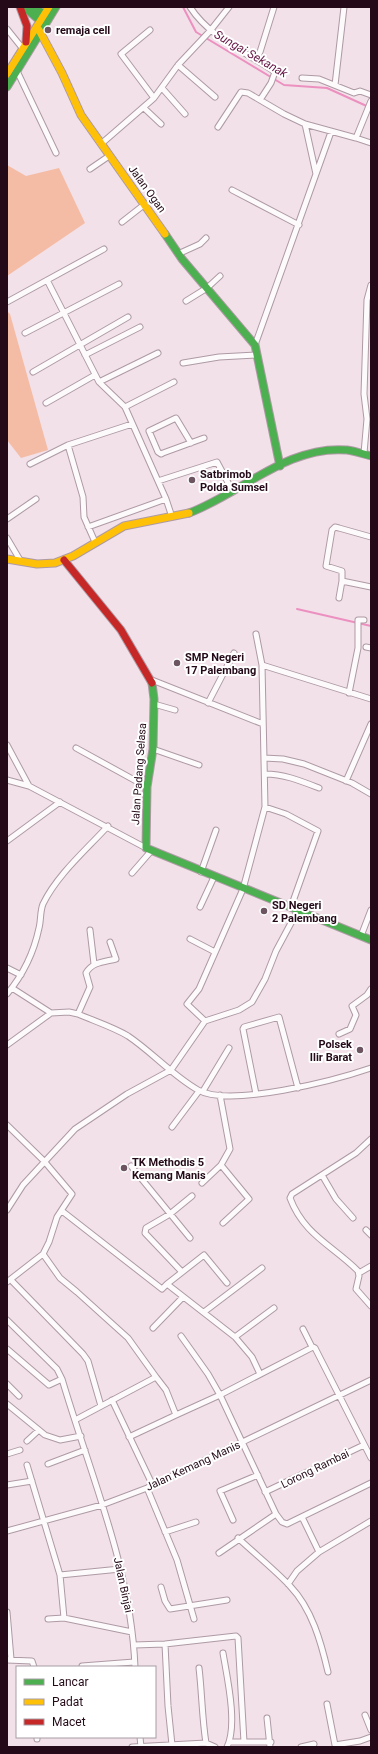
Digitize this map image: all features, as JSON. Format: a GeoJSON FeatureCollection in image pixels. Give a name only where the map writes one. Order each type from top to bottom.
{"type":"FeatureCollection","features":[{"type":"Feature","properties":{"kind":"main road"},"geometry":{"type":"LineString","coordinates":[[20,7],[27,26],[24,47]]}},
{"type":"Feature","properties":{"kind":"main road","name":"Jalan Ogan"},"geometry":{"type":"LineString","coordinates":[[24,7],[41,26],[81,116],[145,204],[178,254],[255,345],[280,466]]}},
{"type":"Feature","properties":{"kind":"main road"},"geometry":{"type":"LineString","coordinates":[[33,7],[47,16]]}},
{"type":"Feature","properties":{"kind":"main road"},"geometry":{"type":"LineString","coordinates":[[47,16],[49,7]]}},
{"type":"Feature","properties":{"kind":"main road"},"geometry":{"type":"LineString","coordinates":[[7,87],[47,16],[56,7]]}},
{"type":"Feature","properties":{"kind":"main road"},"geometry":{"type":"LineString","coordinates":[[7,74],[24,47],[41,26]]}},
{"type":"Feature","properties":{"kind":"main road"},"geometry":{"type":"LineString","coordinates":[[7,559],[42,564],[64,560],[124,526],[194,512],[280,466],[321,451],[340,449],[364,453],[371,456]]}},
{"type":"Feature","properties":{"kind":"main road","name":"Jalan Padang Selasa"},"geometry":{"type":"LineString","coordinates":[[64,560],[121,630],[152,680],[154,704],[153,749],[147,787],[149,849]]}},
{"type":"Feature","properties":{"kind":"main road"},"geometry":{"type":"LineString","coordinates":[[149,849],[242,889],[291,907],[371,940]]}},
{"type":"Feature","properties":{"kind":"street"},"geometry":{"type":"LineString","coordinates":[[190,7],[196,17],[209,32],[256,60],[276,74],[260,100]]}},
{"type":"Feature","properties":{"kind":"street"},"geometry":{"type":"LineString","coordinates":[[101,144],[154,98],[178,65],[209,32],[229,7]]}},
{"type":"Feature","properties":{"kind":"street"},"geometry":{"type":"LineString","coordinates":[[256,60],[260,52],[274,7]]}},
{"type":"Feature","properties":{"kind":"street"},"geometry":{"type":"LineString","coordinates":[[335,85],[344,7]]}},
{"type":"Feature","properties":{"kind":"street"},"geometry":{"type":"LineString","coordinates":[[7,29],[24,47]]}},
{"type":"Feature","properties":{"kind":"street"},"geometry":{"type":"LineString","coordinates":[[150,30],[121,54],[154,98]]}},
{"type":"Feature","properties":{"kind":"street"},"geometry":{"type":"LineString","coordinates":[[178,65],[215,97]]}},
{"type":"Feature","properties":{"kind":"street"},"geometry":{"type":"LineString","coordinates":[[17,71],[56,153]]}},
{"type":"Feature","properties":{"kind":"street"},"geometry":{"type":"LineString","coordinates":[[302,78],[319,80],[354,92],[360,91],[371,95]]}},
{"type":"Feature","properties":{"kind":"street"},"geometry":{"type":"LineString","coordinates":[[162,88],[185,114]]}},
{"type":"Feature","properties":{"kind":"street"},"geometry":{"type":"LineString","coordinates":[[218,127],[241,92],[248,93],[306,124],[371,143]]}},
{"type":"Feature","properties":{"kind":"street"},"geometry":{"type":"LineString","coordinates":[[356,138],[368,114],[371,102]]}},
{"type":"Feature","properties":{"kind":"street"},"geometry":{"type":"LineString","coordinates":[[144,108],[161,124]]}},
{"type":"Feature","properties":{"kind":"street"},"geometry":{"type":"LineString","coordinates":[[306,124],[316,175]]}},
{"type":"Feature","properties":{"kind":"street"},"geometry":{"type":"LineString","coordinates":[[255,345],[331,132]]}},
{"type":"Feature","properties":{"kind":"street"},"geometry":{"type":"LineString","coordinates":[[90,169],[109,156]]}},
{"type":"Feature","properties":{"kind":"street"},"geometry":{"type":"LineString","coordinates":[[232,190],[299,225]]}},
{"type":"Feature","properties":{"kind":"street"},"geometry":{"type":"LineString","coordinates":[[122,222],[145,204]]}},
{"type":"Feature","properties":{"kind":"street"},"geometry":{"type":"LineString","coordinates":[[178,254],[200,244],[206,238]]}},
{"type":"Feature","properties":{"kind":"street"},"geometry":{"type":"LineString","coordinates":[[7,302],[104,249]]}},
{"type":"Feature","properties":{"kind":"street"},"geometry":{"type":"LineString","coordinates":[[186,301],[207,288],[220,276]]}},
{"type":"Feature","properties":{"kind":"street"},"geometry":{"type":"LineString","coordinates":[[47,280],[99,382],[125,407],[166,499],[172,517]]}},
{"type":"Feature","properties":{"kind":"street"},"geometry":{"type":"LineString","coordinates":[[25,333],[119,284]]}},
{"type":"Feature","properties":{"kind":"street"},"geometry":{"type":"LineString","coordinates":[[364,453],[368,419],[364,394],[367,300],[371,285]]}},
{"type":"Feature","properties":{"kind":"street"},"geometry":{"type":"LineString","coordinates":[[33,372],[128,317]]}},
{"type":"Feature","properties":{"kind":"street"},"geometry":{"type":"LineString","coordinates":[[86,355],[140,327]]}},
{"type":"Feature","properties":{"kind":"street"},"geometry":{"type":"LineString","coordinates":[[99,382],[158,353]]}},
{"type":"Feature","properties":{"kind":"street"},"geometry":{"type":"LineString","coordinates":[[183,363],[219,357],[257,355]]}},
{"type":"Feature","properties":{"kind":"street"},"geometry":{"type":"LineString","coordinates":[[46,403],[96,375]]}},
{"type":"Feature","properties":{"kind":"street"},"geometry":{"type":"LineString","coordinates":[[125,407],[174,382]]}},
{"type":"Feature","properties":{"kind":"street"},"geometry":{"type":"LineString","coordinates":[[191,442],[178,420],[173,418],[150,429],[149,434],[161,454],[204,438]]}},
{"type":"Feature","properties":{"kind":"street"},"geometry":{"type":"LineString","coordinates":[[30,464],[68,445],[132,424]]}},
{"type":"Feature","properties":{"kind":"street"},"geometry":{"type":"LineString","coordinates":[[144,448],[154,443]]}},
{"type":"Feature","properties":{"kind":"street"},"geometry":{"type":"LineString","coordinates":[[68,445],[83,497],[84,517],[94,542]]}},
{"type":"Feature","properties":{"kind":"street"},"geometry":{"type":"LineString","coordinates":[[158,481],[217,462],[233,492]]}},
{"type":"Feature","properties":{"kind":"street"},"geometry":{"type":"LineString","coordinates":[[7,519],[36,499]]}},
{"type":"Feature","properties":{"kind":"street"},"geometry":{"type":"LineString","coordinates":[[88,527],[166,499]]}},
{"type":"Feature","properties":{"kind":"street"},"geometry":{"type":"LineString","coordinates":[[339,598],[342,571],[326,566],[332,530],[336,527],[371,537]]}},
{"type":"Feature","properties":{"kind":"street"},"geometry":{"type":"LineString","coordinates":[[7,538],[20,560]]}},
{"type":"Feature","properties":{"kind":"street"},"geometry":{"type":"LineString","coordinates":[[342,581],[371,587]]}},
{"type":"Feature","properties":{"kind":"street"},"geometry":{"type":"LineString","coordinates":[[349,693],[358,648],[358,620],[364,620]]}},
{"type":"Feature","properties":{"kind":"street"},"geometry":{"type":"LineString","coordinates":[[205,1021],[187,1004],[199,989],[242,889],[265,808],[262,665],[256,634]]}},
{"type":"Feature","properties":{"kind":"street"},"geometry":{"type":"LineString","coordinates":[[208,703],[234,653]]}},
{"type":"Feature","properties":{"kind":"street"},"geometry":{"type":"LineString","coordinates":[[262,665],[371,699]]}},
{"type":"Feature","properties":{"kind":"street"},"geometry":{"type":"LineString","coordinates":[[152,680],[263,724]]}},
{"type":"Feature","properties":{"kind":"street"},"geometry":{"type":"LineString","coordinates":[[154,704],[175,710]]}},
{"type":"Feature","properties":{"kind":"street"},"geometry":{"type":"LineString","coordinates":[[346,781],[371,724]]}},
{"type":"Feature","properties":{"kind":"street"},"geometry":{"type":"LineString","coordinates":[[7,745],[29,786]]}},
{"type":"Feature","properties":{"kind":"street"},"geometry":{"type":"LineString","coordinates":[[76,748],[147,787]]}},
{"type":"Feature","properties":{"kind":"street"},"geometry":{"type":"LineString","coordinates":[[153,749],[199,765]]}},
{"type":"Feature","properties":{"kind":"street"},"geometry":{"type":"LineString","coordinates":[[264,758],[283,759],[304,764],[346,781],[371,794]]}},
{"type":"Feature","properties":{"kind":"street"},"geometry":{"type":"LineString","coordinates":[[264,774],[296,779],[319,788]]}},
{"type":"Feature","properties":{"kind":"street"},"geometry":{"type":"LineString","coordinates":[[7,780],[29,786],[108,826],[149,849],[132,874]]}},
{"type":"Feature","properties":{"kind":"street"},"geometry":{"type":"LineString","coordinates":[[7,841],[60,802]]}},
{"type":"Feature","properties":{"kind":"street"},"geometry":{"type":"LineString","coordinates":[[265,808],[286,814],[318,832],[291,907]]}},
{"type":"Feature","properties":{"kind":"street"},"geometry":{"type":"LineString","coordinates":[[7,994],[21,975],[39,929],[42,905],[71,866],[108,826]]}},
{"type":"Feature","properties":{"kind":"street"},"geometry":{"type":"LineString","coordinates":[[202,872],[216,830]]}},
{"type":"Feature","properties":{"kind":"street"},"geometry":{"type":"LineString","coordinates":[[200,907],[214,877]]}},
{"type":"Feature","properties":{"kind":"street"},"geometry":{"type":"LineString","coordinates":[[8,1206],[23,1185],[44,1161],[76,1129],[101,1110],[171,1070],[205,1021],[239,1010],[255,999],[276,951],[298,910]]}},
{"type":"Feature","properties":{"kind":"street"},"geometry":{"type":"LineString","coordinates":[[361,936],[371,910]]}},
{"type":"Feature","properties":{"kind":"street"},"geometry":{"type":"LineString","coordinates":[[90,930],[94,964]]}},
{"type":"Feature","properties":{"kind":"street"},"geometry":{"type":"LineString","coordinates":[[190,940],[215,952]]}},
{"type":"Feature","properties":{"kind":"street"},"geometry":{"type":"LineString","coordinates":[[78,1014],[90,987],[86,973],[94,964],[116,959],[110,942]]}},
{"type":"Feature","properties":{"kind":"street"},"geometry":{"type":"LineString","coordinates":[[7,968],[21,975]]}},
{"type":"Feature","properties":{"kind":"street"},"geometry":{"type":"LineString","coordinates":[[12,988],[51,1013]]}},
{"type":"Feature","properties":{"kind":"street"},"geometry":{"type":"LineString","coordinates":[[339,1034],[350,1029],[356,1014],[352,1006],[367,995],[371,989]]}},
{"type":"Feature","properties":{"kind":"street"},"geometry":{"type":"LineString","coordinates":[[7,1046],[51,1013],[69,1012],[78,1014],[127,1036],[201,1091],[220,1095],[279,1092],[342,1078],[371,1068]]}},
{"type":"Feature","properties":{"kind":"street"},"geometry":{"type":"LineString","coordinates":[[256,1094],[243,1029],[244,1027],[279,1018],[298,1088]]}},
{"type":"Feature","properties":{"kind":"street"},"geometry":{"type":"LineString","coordinates":[[172,1127],[201,1091],[229,1048]]}},
{"type":"Feature","properties":{"kind":"street"},"geometry":{"type":"LineString","coordinates":[[202,1183],[221,1165],[228,1155],[230,1146],[220,1095]]}},
{"type":"Feature","properties":{"kind":"street"},"geometry":{"type":"LineString","coordinates":[[7,1125],[44,1161],[72,1194],[57,1217],[49,1242],[43,1254],[9,1281],[83,1354],[88,1361],[101,1406]]}},
{"type":"Feature","properties":{"kind":"street"},"geometry":{"type":"LineString","coordinates":[[359,1274],[314,1236],[302,1222],[290,1200],[292,1194],[356,1153],[371,1139]]}},
{"type":"Feature","properties":{"kind":"street"},"geometry":{"type":"LineString","coordinates":[[221,1165],[249,1200],[223,1223]]}},
{"type":"Feature","properties":{"kind":"street"},"geometry":{"type":"LineString","coordinates":[[131,1166],[190,1238]]}},
{"type":"Feature","properties":{"kind":"street"},"geometry":{"type":"LineString","coordinates":[[322,1175],[336,1199],[353,1218]]}},
{"type":"Feature","properties":{"kind":"street"},"geometry":{"type":"LineString","coordinates":[[181,1271],[145,1233],[146,1228],[170,1214],[192,1196]]}},
{"type":"Feature","properties":{"kind":"street"},"geometry":{"type":"LineString","coordinates":[[62,1211],[162,1289],[181,1271],[204,1254],[227,1283]]}},
{"type":"Feature","properties":{"kind":"street"},"geometry":{"type":"LineString","coordinates":[[366,1230],[371,1235]]}},
{"type":"Feature","properties":{"kind":"street"},"geometry":{"type":"LineString","coordinates":[[43,1254],[60,1278],[128,1338],[166,1390],[176,1415]]}},
{"type":"Feature","properties":{"kind":"street"},"geometry":{"type":"LineString","coordinates":[[371,1266],[359,1274],[356,1289],[371,1306]]}},
{"type":"Feature","properties":{"kind":"street"},"geometry":{"type":"LineString","coordinates":[[204,1312],[262,1268]]}},
{"type":"Feature","properties":{"kind":"street"},"geometry":{"type":"LineString","coordinates":[[167,1284],[235,1337],[252,1357],[260,1374]]}},
{"type":"Feature","properties":{"kind":"street"},"geometry":{"type":"LineString","coordinates":[[153,1328],[183,1297]]}},
{"type":"Feature","properties":{"kind":"street"},"geometry":{"type":"LineString","coordinates":[[235,1337],[274,1308]]}},
{"type":"Feature","properties":{"kind":"street","name":"Jalan Binjai"},"geometry":{"type":"LineString","coordinates":[[7,1320],[57,1369],[62,1379],[116,1548],[132,1632],[134,1664]]}},
{"type":"Feature","properties":{"kind":"street"},"geometry":{"type":"LineString","coordinates":[[303,1329],[312,1347],[315,1348],[371,1458]]}},
{"type":"Feature","properties":{"kind":"street"},"geometry":{"type":"LineString","coordinates":[[181,1336],[208,1374],[220,1395],[265,1492],[276,1514],[282,1522],[287,1524],[371,1482]]}},
{"type":"Feature","properties":{"kind":"street"},"geometry":{"type":"LineString","coordinates":[[129,1437],[220,1395],[312,1347]]}},
{"type":"Feature","properties":{"kind":"street"},"geometry":{"type":"LineString","coordinates":[[7,1349],[49,1385],[62,1379]]}},
{"type":"Feature","properties":{"kind":"street"},"geometry":{"type":"LineString","coordinates":[[75,1420],[156,1376]]}},
{"type":"Feature","properties":{"kind":"street","name":"Jalan Kemang Manis"},"geometry":{"type":"LineString","coordinates":[[7,1531],[102,1505],[150,1487],[243,1443],[275,1425],[340,1396],[371,1380]]}},
{"type":"Feature","properties":{"kind":"street"},"geometry":{"type":"LineString","coordinates":[[7,1384],[19,1396]]}},
{"type":"Feature","properties":{"kind":"street"},"geometry":{"type":"LineString","coordinates":[[112,1400],[150,1487],[165,1532],[177,1560],[194,1619]]}},
{"type":"Feature","properties":{"kind":"street"},"geometry":{"type":"LineString","coordinates":[[7,1404],[45,1435],[60,1440],[81,1436]]}},
{"type":"Feature","properties":{"kind":"street"},"geometry":{"type":"LineString","coordinates":[[27,1441],[39,1430]]}},
{"type":"Feature","properties":{"kind":"street","name":"Lorong Rambai"},"geometry":{"type":"LineString","coordinates":[[265,1492],[364,1445]]}},
{"type":"Feature","properties":{"kind":"street"},"geometry":{"type":"LineString","coordinates":[[7,1454],[20,1450]]}},
{"type":"Feature","properties":{"kind":"street"},"geometry":{"type":"LineString","coordinates":[[48,1464],[85,1450]]}},
{"type":"Feature","properties":{"kind":"street"},"geometry":{"type":"LineString","coordinates":[[27,1465],[60,1575],[64,1618]]}},
{"type":"Feature","properties":{"kind":"street"},"geometry":{"type":"LineString","coordinates":[[233,1520],[220,1491],[258,1475]]}},
{"type":"Feature","properties":{"kind":"street"},"geometry":{"type":"LineString","coordinates":[[7,1485],[32,1481]]}},
{"type":"Feature","properties":{"kind":"street"},"geometry":{"type":"LineString","coordinates":[[219,1553],[238,1538],[276,1514]]}},
{"type":"Feature","properties":{"kind":"street"},"geometry":{"type":"LineString","coordinates":[[302,1517],[319,1552]]}},
{"type":"Feature","properties":{"kind":"street"},"geometry":{"type":"LineString","coordinates":[[288,1584],[297,1571],[319,1552],[371,1521]]}},
{"type":"Feature","properties":{"kind":"street"},"geometry":{"type":"LineString","coordinates":[[165,1532],[196,1522]]}},
{"type":"Feature","properties":{"kind":"street"},"geometry":{"type":"LineString","coordinates":[[238,1538],[288,1584],[301,1599],[315,1627],[328,1672]]}},
{"type":"Feature","properties":{"kind":"street"},"geometry":{"type":"LineString","coordinates":[[60,1575],[120,1569]]}},
{"type":"Feature","properties":{"kind":"street"},"geometry":{"type":"LineString","coordinates":[[161,1587],[168,1608],[172,1609],[227,1600]]}},
{"type":"Feature","properties":{"kind":"street"},"geometry":{"type":"LineString","coordinates":[[7,1612],[9,1659],[32,1661],[34,1666]]}},
{"type":"Feature","properties":{"kind":"street"},"geometry":{"type":"LineString","coordinates":[[48,1619],[64,1618],[132,1632]]}},
{"type":"Feature","properties":{"kind":"street"},"geometry":{"type":"LineString","coordinates":[[134,1645],[165,1644],[236,1636],[238,1638],[244,1742]]}},
{"type":"Feature","properties":{"kind":"street"},"geometry":{"type":"LineString","coordinates":[[165,1644],[168,1706],[172,1745]]}},
{"type":"Feature","properties":{"kind":"street"},"geometry":{"type":"LineString","coordinates":[[223,1653],[231,1703],[228,1745],[244,1742],[270,1744],[267,1718]]}},
{"type":"Feature","properties":{"kind":"street"},"geometry":{"type":"LineString","coordinates":[[82,1666],[134,1664]]}},
{"type":"Feature","properties":{"kind":"street"},"geometry":{"type":"LineString","coordinates":[[198,1668],[203,1702],[202,1718],[206,1743]]}},
{"type":"Feature","properties":{"kind":"street"},"geometry":{"type":"LineString","coordinates":[[328,1704],[335,1745],[360,1741],[371,1737]]}},
{"type":"Feature","properties":{"kind":"street"},"geometry":{"type":"LineString","coordinates":[[365,1715],[371,1730]]}},
{"type":"Feature","properties":{"kind":"street"},"geometry":{"type":"LineString","coordinates":[[132,1747],[206,1743],[215,1747]]}},
{"type":"Feature","properties":{"kind":"street"},"geometry":{"type":"LineString","coordinates":[[301,1747],[314,1744]]}},
{"type":"Feature","properties":{"kind":"shaded area"},"geometry":{"type":"Polygon","coordinates":[[[7,165],[26,176],[59,168],[85,223],[7,276],[7,165]]]}},
{"type":"Feature","properties":{"kind":"shaded area"},"geometry":{"type":"Polygon","coordinates":[[[7,311],[10,314],[48,450],[21,458],[7,440],[7,311]]]}},
{"type":"Feature","properties":{"kind":"waterway","name":"Sungai Sekanak"},"geometry":{"type":"LineString","coordinates":[[183,7],[196,32],[284,85],[327,88],[371,108]]}},
{"type":"Feature","properties":{"kind":"waterway"},"geometry":{"type":"LineString","coordinates":[[297,609],[371,626]]}},
{"type":"Feature","properties":{"kind":"traffic: fast"},"geometry":{"type":"LineString","coordinates":[[24,7],[44,24]]}},
{"type":"Feature","properties":{"kind":"traffic: fast"},"geometry":{"type":"LineString","coordinates":[[33,7],[49,17]]}},
{"type":"Feature","properties":{"kind":"traffic: fast"},"geometry":{"type":"LineString","coordinates":[[7,87],[56,7]]}},
{"type":"Feature","properties":{"kind":"traffic: fast"},"geometry":{"type":"LineString","coordinates":[[165,234],[182,259],[255,345],[280,466]]}},
{"type":"Feature","properties":{"kind":"traffic: fast"},"geometry":{"type":"LineString","coordinates":[[189,513],[228,494],[265,472],[304,455],[325,450],[347,450],[371,456]]}},
{"type":"Feature","properties":{"kind":"traffic: fast"},"geometry":{"type":"LineString","coordinates":[[152,683],[154,699],[153,749],[147,787],[146,848],[371,940]]}},
{"type":"Feature","properties":{"kind":"traffic: slow"},"geometry":{"type":"LineString","coordinates":[[7,74],[49,7]]}},
{"type":"Feature","properties":{"kind":"traffic: slow"},"geometry":{"type":"LineString","coordinates":[[39,30],[62,73],[81,115],[165,234]]}},
{"type":"Feature","properties":{"kind":"traffic: slow"},"geometry":{"type":"LineString","coordinates":[[7,559],[37,564],[55,563],[73,556],[124,526],[189,513]]}},
{"type":"Feature","properties":{"kind":"traffic: jam"},"geometry":{"type":"LineString","coordinates":[[20,7],[27,26],[26,42]]}},
{"type":"Feature","properties":{"kind":"traffic: jam"},"geometry":{"type":"LineString","coordinates":[[64,560],[121,630],[152,683]]}},
{"type":"Feature","properties":{"kind":"place","name":"remaja cell"},"geometry":{"type":"Point","coordinates":[48,30]}},
{"type":"Feature","properties":{"kind":"place","name":"Satbrimob Polda Sumsel"},"geometry":{"type":"Point","coordinates":[192,480]}},
{"type":"Feature","properties":{"kind":"place","name":"SMP Negeri 17 Palembang"},"geometry":{"type":"Point","coordinates":[177,663]}},
{"type":"Feature","properties":{"kind":"place","name":"SD Negeri 2 Palembang"},"geometry":{"type":"Point","coordinates":[264,911]}},
{"type":"Feature","properties":{"kind":"place","name":"Polsek Ilir Barat"},"geometry":{"type":"Point","coordinates":[360,1050]}},
{"type":"Feature","properties":{"kind":"place","name":"TK Methodis 5 Kemang Manis"},"geometry":{"type":"Point","coordinates":[124,1168]}}]}
